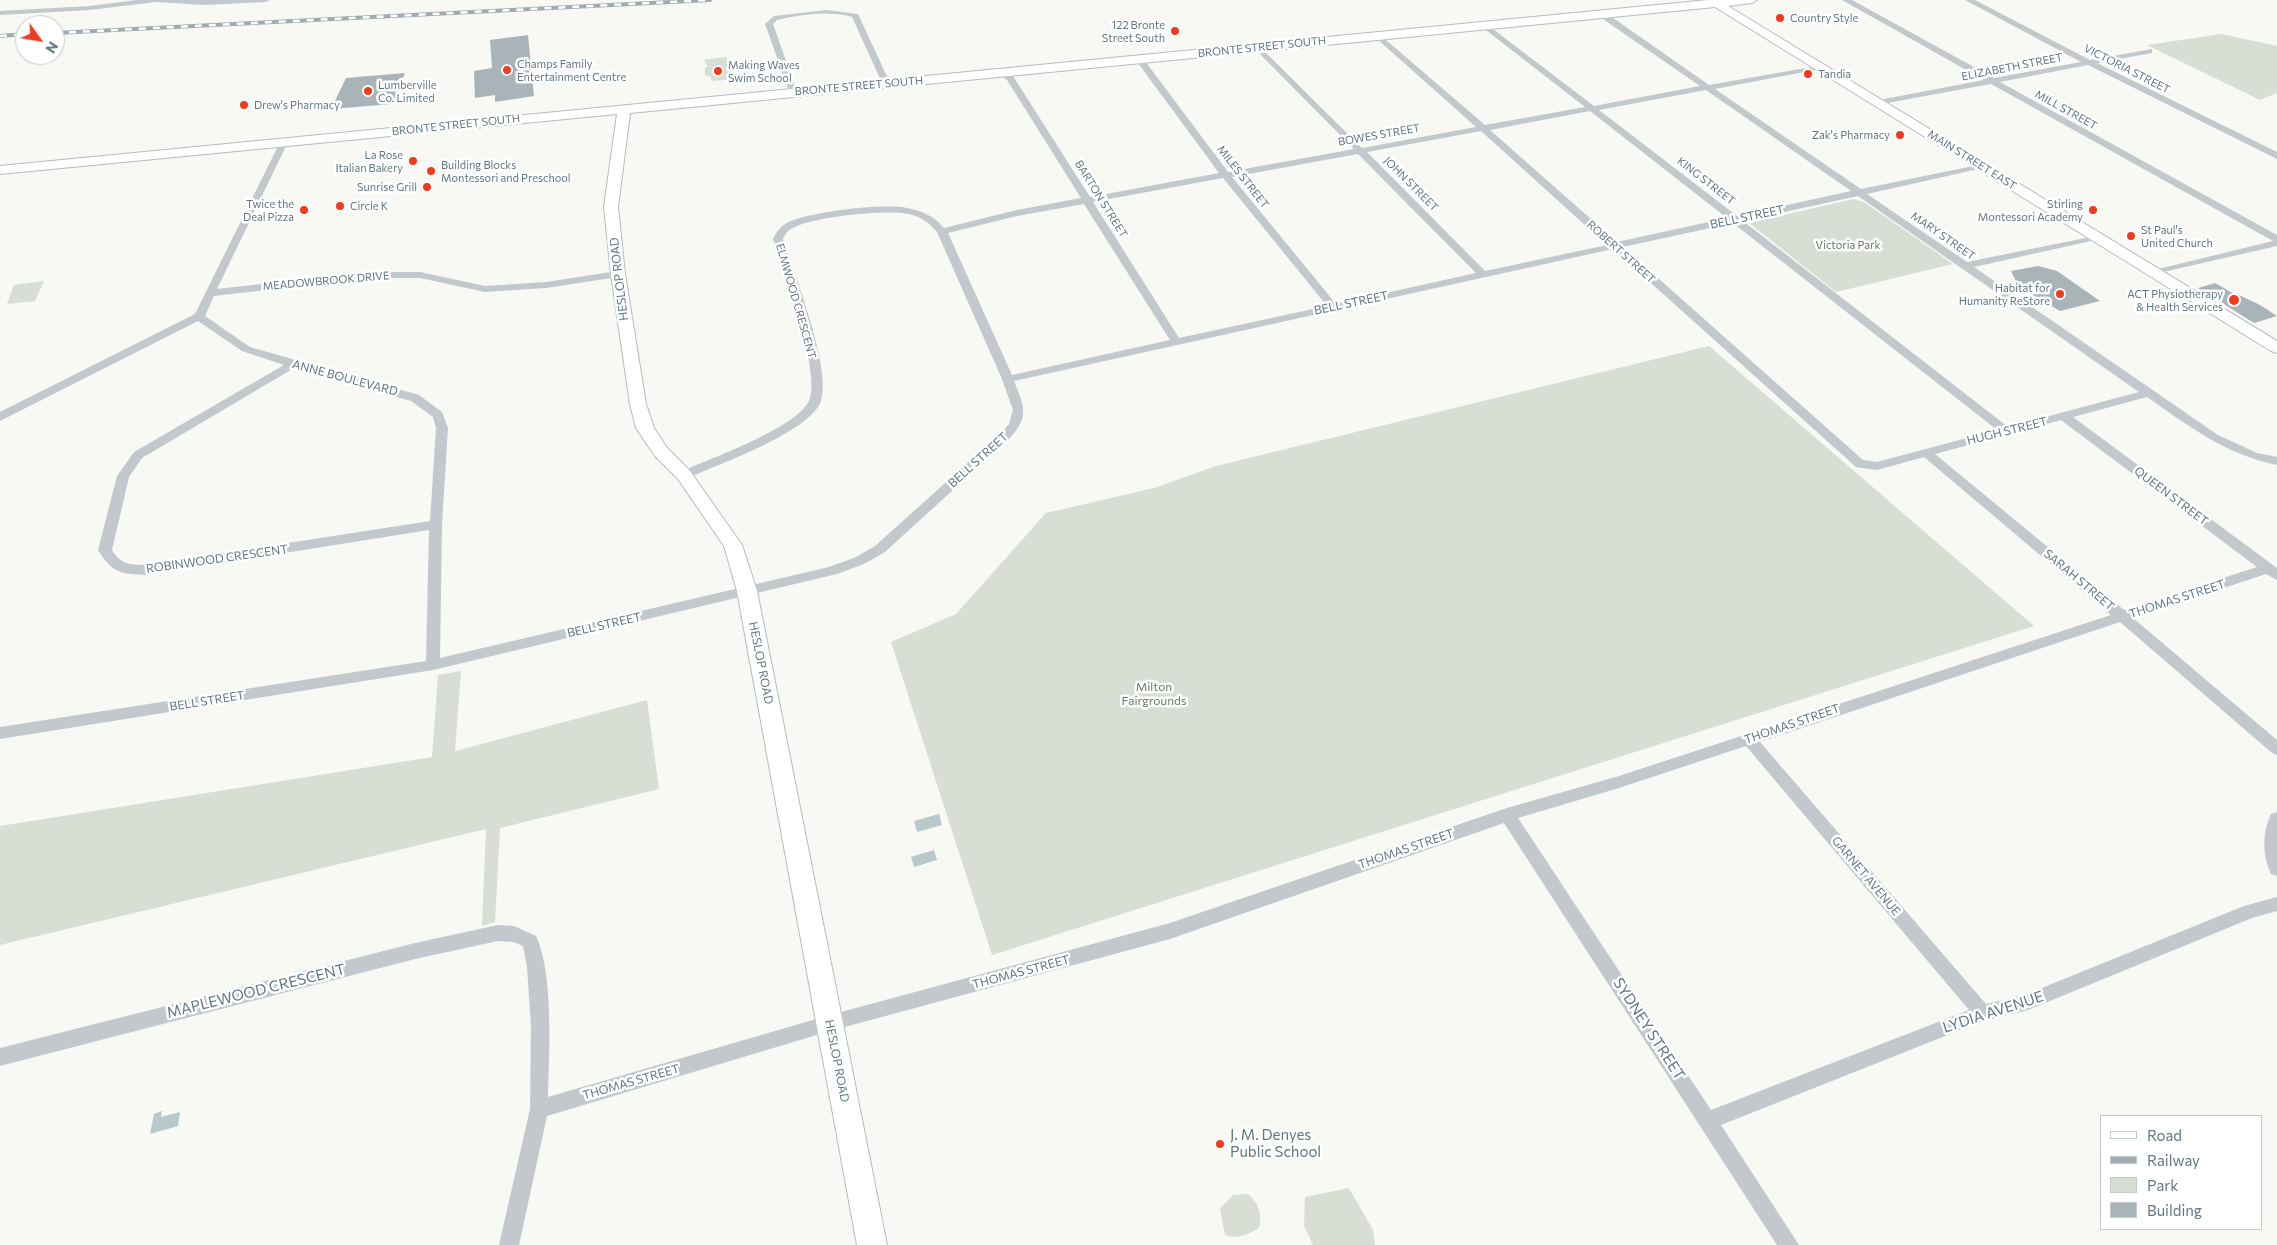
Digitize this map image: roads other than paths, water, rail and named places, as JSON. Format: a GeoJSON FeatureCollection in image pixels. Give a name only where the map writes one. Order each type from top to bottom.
{"type":"FeatureCollection","features":[{"type":"Feature","properties":{"kind":"main road","name":"BRONTE STREET SOUTH"},"geometry":{"type":"LineString","coordinates":[[0,170],[624,108],[1604,15],[1714,2],[1752,0]]}},
{"type":"Feature","properties":{"kind":"main road","name":"MAIN STREET EAST"},"geometry":{"type":"LineString","coordinates":[[1714,2],[2277,348]]}},
{"type":"Feature","properties":{"kind":"main road","name":"HESLOP ROAD"},"geometry":{"type":"LineString","coordinates":[[624,108],[611,207],[630,359],[645,428],[661,452],[684,475],[733,545],[747,591],[872,1245]]}},
{"type":"Feature","properties":{"kind":"street"},"geometry":{"type":"LineString","coordinates":[[58,10],[69,0]]}},
{"type":"Feature","properties":{"kind":"street"},"geometry":{"type":"LineString","coordinates":[[0,13],[58,10],[156,0],[197,3],[266,0]]}},
{"type":"Feature","properties":{"kind":"street","name":"MILL STREET"},"geometry":{"type":"LineString","coordinates":[[1846,0],[2277,238]]}},
{"type":"Feature","properties":{"kind":"street","name":"VICTORIA STREET"},"geometry":{"type":"LineString","coordinates":[[1969,0],[2090,63],[2277,156]]}},
{"type":"Feature","properties":{"kind":"street"},"geometry":{"type":"LineString","coordinates":[[793,92],[770,24],[774,18],[845,12],[855,16],[886,83]]}},
{"type":"Feature","properties":{"kind":"street","name":"MARY STREET"},"geometry":{"type":"LineString","coordinates":[[1604,15],[2214,438],[2254,456],[2277,461]]}},
{"type":"Feature","properties":{"kind":"street","name":"KING STREET"},"geometry":{"type":"LineString","coordinates":[[1485,26],[2006,431]]}},
{"type":"Feature","properties":{"kind":"street","name":"ROBERT STREET"},"geometry":{"type":"LineString","coordinates":[[1379,36],[1860,464],[1866,466]]}},
{"type":"Feature","properties":{"kind":"street","name":"JOHN STREET"},"geometry":{"type":"LineString","coordinates":[[1258,47],[1483,274]]}},
{"type":"Feature","properties":{"kind":"street","name":"ELIZABETH STREET"},"geometry":{"type":"LineString","coordinates":[[1878,103],[2149,50]]}},
{"type":"Feature","properties":{"kind":"street","name":"MILES STREET"},"geometry":{"type":"LineString","coordinates":[[1139,59],[1226,176],[1333,306]]}},
{"type":"Feature","properties":{"kind":"street","name":"BOWES STREET"},"geometry":{"type":"LineString","coordinates":[[942,231],[1017,213],[1709,88],[1820,66]]}},
{"type":"Feature","properties":{"kind":"street","name":"BARTON STREET"},"geometry":{"type":"LineString","coordinates":[[1000,72],[1010,78],[1177,343]]}},
{"type":"Feature","properties":{"kind":"street"},"geometry":{"type":"LineString","coordinates":[[0,417],[200,316],[284,142]]}},
{"type":"Feature","properties":{"kind":"street","name":"BELL STREET"},"geometry":{"type":"LineString","coordinates":[[0,733],[433,665],[832,571],[859,561],[880,549],[1015,425],[1019,410],[1008,379],[1177,343],[1333,306],[1980,166]]}},
{"type":"Feature","properties":{"kind":"street","name":"ELMWOOD CRESCENT"},"geometry":{"type":"LineString","coordinates":[[684,475],[746,448],[799,419],[815,400],[818,388],[814,364],[778,239],[781,231],[792,224],[805,220],[891,210],[917,213],[934,222],[942,231],[1008,379]]}},
{"type":"Feature","properties":{"kind":"street"},"geometry":{"type":"LineString","coordinates":[[1965,266],[2096,237]]}},
{"type":"Feature","properties":{"kind":"street"},"geometry":{"type":"LineString","coordinates":[[2154,273],[2277,243]]}},
{"type":"Feature","properties":{"kind":"street","name":"MEADOWBROOK DRIVE"},"geometry":{"type":"LineString","coordinates":[[212,293],[352,277],[392,275],[420,275],[485,289],[546,285],[618,274]]}},
{"type":"Feature","properties":{"kind":"street","name":"ANNE BOULEVARD"},"geometry":{"type":"LineString","coordinates":[[200,316],[205,322],[246,348],[292,364],[416,398],[438,416],[442,428],[436,524],[433,665]]}},
{"type":"Feature","properties":{"kind":"street","name":"ROBINWOOD CRESCENT"},"geometry":{"type":"LineString","coordinates":[[292,364],[138,455],[124,476],[108,533],[105,550],[112,562],[125,569],[146,570],[404,531],[436,524]]}},
{"type":"Feature","properties":{"kind":"street","name":"HUGH STREET"},"geometry":{"type":"LineString","coordinates":[[1866,466],[1877,466],[2148,393]]}},
{"type":"Feature","properties":{"kind":"street","name":"QUEEN STREET"},"geometry":{"type":"LineString","coordinates":[[2065,416],[2272,571]]}},
{"type":"Feature","properties":{"kind":"street","name":"SARAH STREET"},"geometry":{"type":"LineString","coordinates":[[1925,452],[2277,750]]}},
{"type":"Feature","properties":{"kind":"street","name":"THOMAS STREET"},"geometry":{"type":"LineString","coordinates":[[539,1109],[830,1023],[1170,931],[1507,815],[1619,782],[2122,617],[2272,571]]}},
{"type":"Feature","properties":{"kind":"street","name":"GARNET AVENUE"},"geometry":{"type":"LineString","coordinates":[[1749,739],[1983,1013]]}},
{"type":"Feature","properties":{"kind":"street","name":"SYDNEY STREET"},"geometry":{"type":"LineString","coordinates":[[1507,815],[1709,1120],[1789,1245]]}},
{"type":"Feature","properties":{"kind":"street"},"geometry":{"type":"LineString","coordinates":[[2277,819],[2272,841],[2277,869]]}},
{"type":"Feature","properties":{"kind":"street","name":"LYDIA AVENUE"},"geometry":{"type":"LineString","coordinates":[[1709,1120],[1983,1013],[2028,1002],[2250,912],[2277,904]]}},
{"type":"Feature","properties":{"kind":"street","name":"MAPLEWOOD CRESCENT"},"geometry":{"type":"LineString","coordinates":[[0,1057],[415,951],[498,933],[514,934],[530,941],[536,967],[540,1027],[539,1109]]}},
{"type":"Feature","properties":{"kind":"street"},"geometry":{"type":"LineString","coordinates":[[509,1245],[539,1109]]}},
{"type":"Feature","properties":{"kind":"railway"},"geometry":{"type":"LineString","coordinates":[[65,32],[710,0]]}},
{"type":"Feature","properties":{"kind":"railway"},"geometry":{"type":"LineString","coordinates":[[0,36],[15,35]]}},
{"type":"Feature","properties":{"kind":"place","name":"Country Style"},"geometry":{"type":"Point","coordinates":[1780,18]}},
{"type":"Feature","properties":{"kind":"place","name":"122 Bronte Street South"},"geometry":{"type":"Point","coordinates":[1175,31]}},
{"type":"Feature","properties":{"kind":"place","name":"Champs Family Entertainment Centre"},"geometry":{"type":"Point","coordinates":[507,70]}},
{"type":"Feature","properties":{"kind":"place","name":"Making Waves Swim School"},"geometry":{"type":"Point","coordinates":[718,71]}},
{"type":"Feature","properties":{"kind":"place","name":"Tandia"},"geometry":{"type":"Point","coordinates":[1808,74]}},
{"type":"Feature","properties":{"kind":"place","name":"Lumberville Co. Limited"},"geometry":{"type":"Point","coordinates":[368,91]}},
{"type":"Feature","properties":{"kind":"place","name":"Drew's Pharmacy"},"geometry":{"type":"Point","coordinates":[244,105]}},
{"type":"Feature","properties":{"kind":"place","name":"Zak's Pharmacy"},"geometry":{"type":"Point","coordinates":[1900,135]}},
{"type":"Feature","properties":{"kind":"place","name":"La Rose Italian Bakery"},"geometry":{"type":"Point","coordinates":[413,161]}},
{"type":"Feature","properties":{"kind":"place","name":"Building Blocks Montessori and Preschool"},"geometry":{"type":"Point","coordinates":[431,171]}},
{"type":"Feature","properties":{"kind":"place","name":"Sunrise Grill"},"geometry":{"type":"Point","coordinates":[427,187]}},
{"type":"Feature","properties":{"kind":"place","name":"Circle K"},"geometry":{"type":"Point","coordinates":[340,206]}},
{"type":"Feature","properties":{"kind":"place","name":"Twice the Deal Pizza"},"geometry":{"type":"Point","coordinates":[304,210]}},
{"type":"Feature","properties":{"kind":"place","name":"Stirling Montessori Academy"},"geometry":{"type":"Point","coordinates":[2093,210]}},
{"type":"Feature","properties":{"kind":"place","name":"St Paul's United Church"},"geometry":{"type":"Point","coordinates":[2131,236]}},
{"type":"Feature","properties":{"kind":"place","name":"Habitat for Humanity ReStore"},"geometry":{"type":"Point","coordinates":[2060,294]}},
{"type":"Feature","properties":{"kind":"place","name":"ACT Physiotherapy & Health Services"},"geometry":{"type":"Point","coordinates":[2234,300]}},
{"type":"Feature","properties":{"kind":"place","name":"J. M. Denyes Public School"},"geometry":{"type":"Point","coordinates":[1220,1144]}},
{"type":"Feature","properties":{"kind":"park label","name":"Victoria Park"},"geometry":{"type":"Point","coordinates":[1848,245]}},
{"type":"Feature","properties":{"kind":"park label","name":"Milton Fairgrounds"},"geometry":{"type":"Point","coordinates":[1154,694]}}]}
